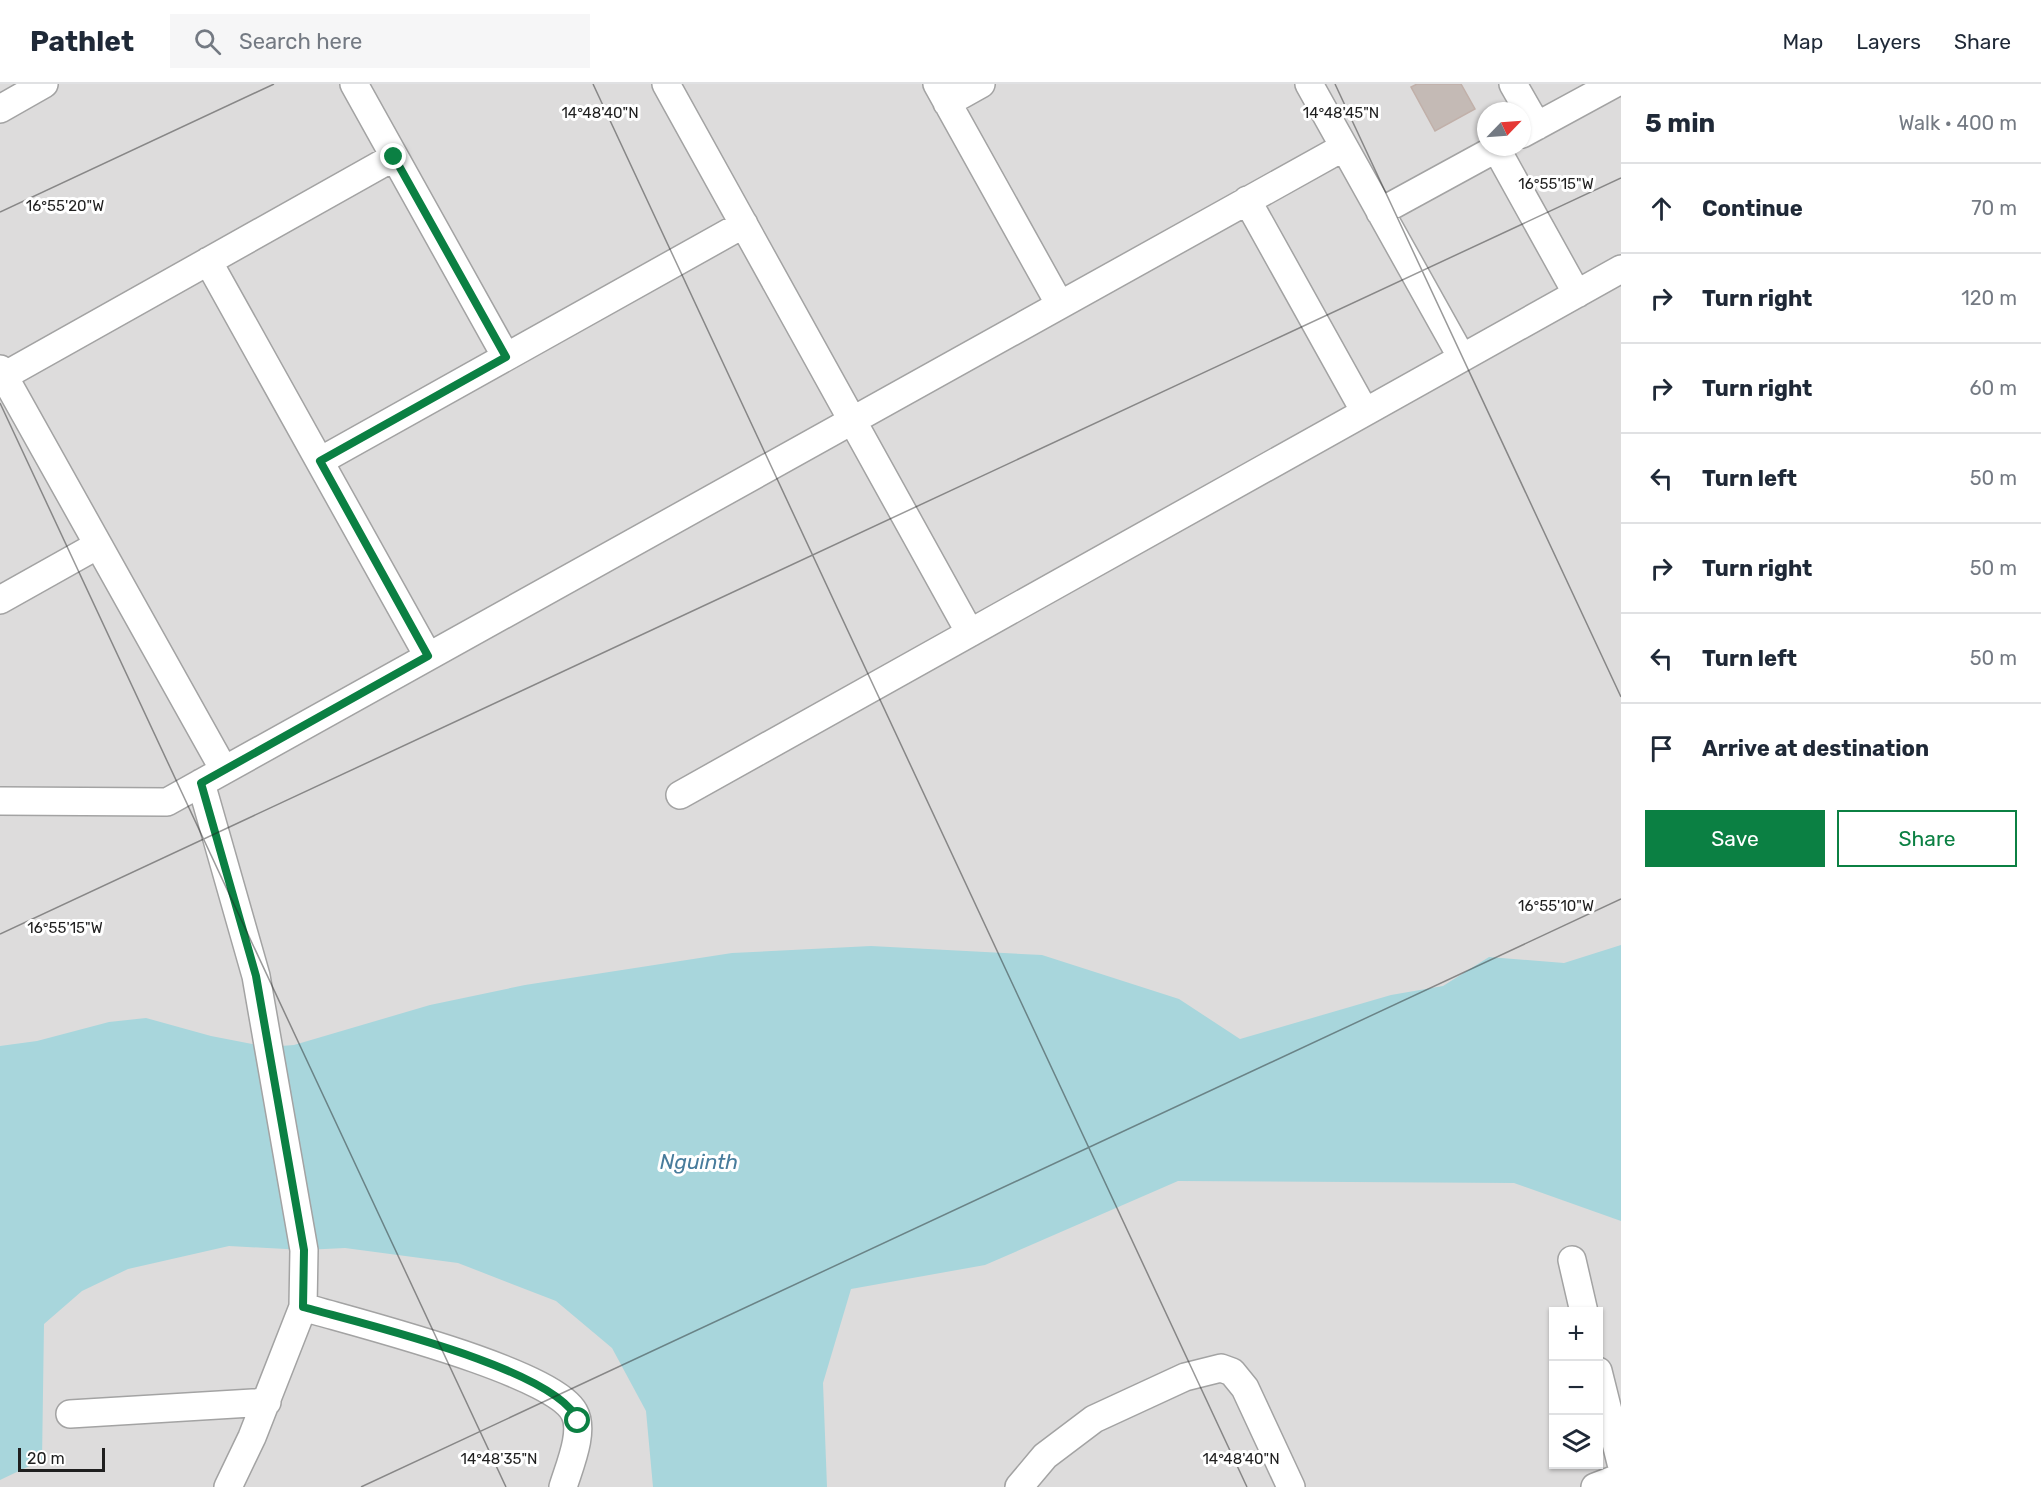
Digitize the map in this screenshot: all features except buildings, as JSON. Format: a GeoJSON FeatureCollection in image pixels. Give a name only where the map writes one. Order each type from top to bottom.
{"type":"FeatureCollection","features":[{"type":"Feature","properties":{"kind":"street"},"geometry":{"type":"LineString","coordinates":[[0,109],[44,84]]}},
{"type":"Feature","properties":{"kind":"street"},"geometry":{"type":"LineString","coordinates":[[354,84],[506,357]]}},
{"type":"Feature","properties":{"kind":"street"},"geometry":{"type":"LineString","coordinates":[[666,84],[970,633]]}},
{"type":"Feature","properties":{"kind":"street"},"geometry":{"type":"LineString","coordinates":[[981,84],[942,93],[1060,304]]}},
{"type":"Feature","properties":{"kind":"street"},"geometry":{"type":"LineString","coordinates":[[1309,84],[1462,358]]}},
{"type":"Feature","properties":{"kind":"street"},"geometry":{"type":"LineString","coordinates":[[1513,84],[1519,102]]}},
{"type":"Feature","properties":{"kind":"street"},"geometry":{"type":"LineString","coordinates":[[1531,129],[1614,84]]}},
{"type":"Feature","properties":{"kind":"street"},"geometry":{"type":"LineString","coordinates":[[0,801],[167,802],[1344,147]]}},
{"type":"Feature","properties":{"kind":"street"},"geometry":{"type":"LineString","coordinates":[[1380,212],[1482,156]]}},
{"type":"Feature","properties":{"kind":"street"},"geometry":{"type":"LineString","coordinates":[[1501,156],[1576,294]]}},
{"type":"Feature","properties":{"kind":"street"},"geometry":{"type":"LineString","coordinates":[[228,1487],[267,1402],[303,1307],[304,1250],[256,976],[213,776],[98,545],[2,372],[394,157]]}},
{"type":"Feature","properties":{"kind":"street"},"geometry":{"type":"LineString","coordinates":[[1247,200],[1365,412]]}},
{"type":"Feature","properties":{"kind":"street"},"geometry":{"type":"LineString","coordinates":[[320,461],[744,224]]}},
{"type":"Feature","properties":{"kind":"street"},"geometry":{"type":"LineString","coordinates":[[208,261],[428,656]]}},
{"type":"Feature","properties":{"kind":"street"},"geometry":{"type":"LineString","coordinates":[[680,795],[1621,269]]}},
{"type":"Feature","properties":{"kind":"street"},"geometry":{"type":"LineString","coordinates":[[0,600],[98,545]]}},
{"type":"Feature","properties":{"kind":"street"},"geometry":{"type":"LineString","coordinates":[[1572,1260],[1583,1307]]}},
{"type":"Feature","properties":{"kind":"street"},"geometry":{"type":"LineString","coordinates":[[303,1307],[479,1359],[520,1376],[565,1401],[574,1410],[578,1421],[563,1487]]}},
{"type":"Feature","properties":{"kind":"street"},"geometry":{"type":"LineString","coordinates":[[1019,1487],[1045,1456],[1094,1419],[1185,1377],[1221,1368],[1232,1372],[1245,1388],[1291,1487]]}},
{"type":"Feature","properties":{"kind":"street"},"geometry":{"type":"LineString","coordinates":[[1603,1388],[1621,1463]]}},
{"type":"Feature","properties":{"kind":"street"},"geometry":{"type":"LineString","coordinates":[[70,1414],[267,1402]]}},
{"type":"Feature","properties":{"kind":"street"},"geometry":{"type":"LineString","coordinates":[[1595,1487],[1621,1477]]}},
{"type":"Feature","properties":{"kind":"shaded area"},"geometry":{"type":"Polygon","coordinates":[[[0,84],[1621,84],[1621,1487],[0,1487],[0,84]]]}},
{"type":"Feature","properties":{"kind":"water","name":"Nguinth"},"geometry":{"type":"Polygon","coordinates":[[[1621,945],[1621,1221],[1514,1183],[1178,1181],[985,1265],[851,1289],[823,1383],[827,1487],[653,1487],[646,1411],[612,1348],[556,1301],[458,1263],[345,1248],[304,1250],[229,1246],[128,1269],[82,1291],[44,1324],[42,1460],[0,1480],[0,1046],[37,1041],[109,1022],[146,1018],[211,1036],[268,1047],[294,1045],[430,1005],[525,985],[732,953],[871,946],[1042,955],[1179,999],[1240,1039],[1391,995],[1443,986],[1489,957],[1564,963],[1621,945]]]}},
{"type":"Feature","properties":{"kind":"route"},"geometry":{"type":"LineString","coordinates":[[394,157],[506,357],[320,461],[428,656],[201,783],[256,976],[304,1250],[303,1307],[479,1359],[520,1376],[565,1401],[574,1410],[578,1421]]}}]}
